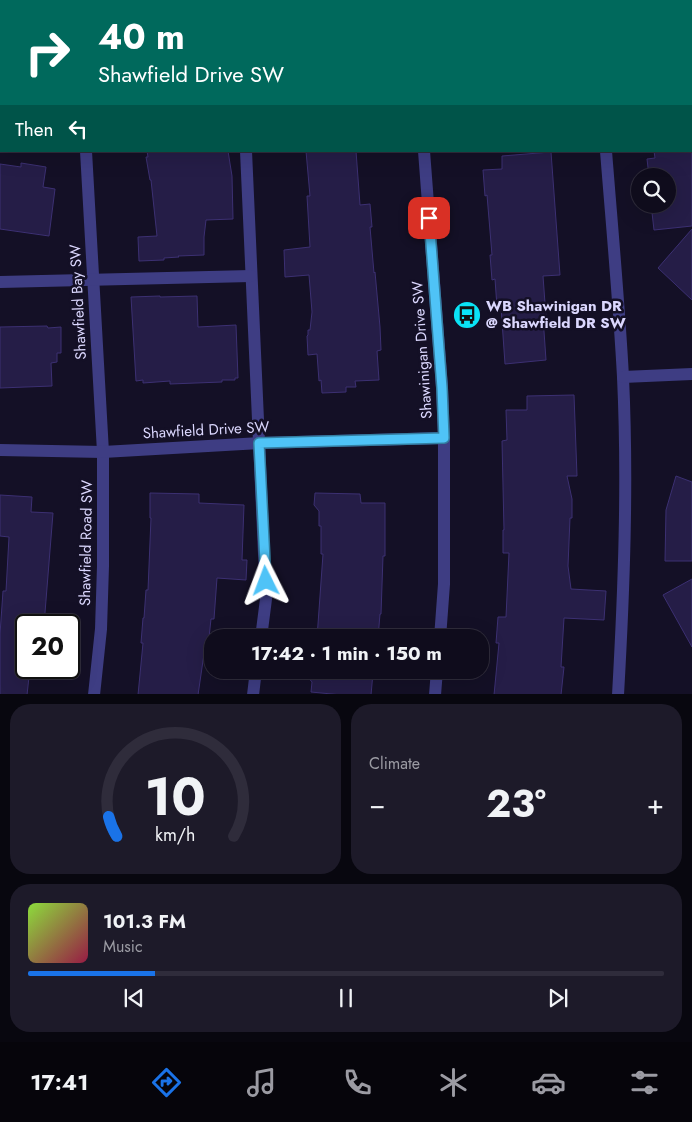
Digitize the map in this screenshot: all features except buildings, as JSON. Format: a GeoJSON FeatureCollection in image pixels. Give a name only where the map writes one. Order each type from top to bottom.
{"type":"FeatureCollection","features":[{"type":"Feature","properties":{"kind":"street","name":"Shawfield Bay SW"},"geometry":{"type":"LineString","coordinates":[[86,152],[103,452]]}},
{"type":"Feature","properties":{"kind":"street"},"geometry":{"type":"LineString","coordinates":[[246,152],[266,600],[262,629]]}},
{"type":"Feature","properties":{"kind":"street","name":"Shawinigan Drive SW"},"geometry":{"type":"LineString","coordinates":[[424,152],[444,438],[444,584],[441,629]]}},
{"type":"Feature","properties":{"kind":"street"},"geometry":{"type":"LineString","coordinates":[[606,152],[623,377],[625,539],[618,694]]}},
{"type":"Feature","properties":{"kind":"street"},"geometry":{"type":"LineString","coordinates":[[0,282],[251,276]]}},
{"type":"Feature","properties":{"kind":"street"},"geometry":{"type":"LineString","coordinates":[[623,377],[692,374]]}},
{"type":"Feature","properties":{"kind":"street","name":"Shawfield Drive SW"},"geometry":{"type":"LineString","coordinates":[[0,450],[103,452],[259,443],[444,438]]}},
{"type":"Feature","properties":{"kind":"street","name":"Shawfield Road SW"},"geometry":{"type":"LineString","coordinates":[[94,694],[101,629],[103,452]]}},
{"type":"Feature","properties":{"kind":"street"},"geometry":{"type":"LineString","coordinates":[[253,694],[255,679]]}},
{"type":"Feature","properties":{"kind":"street"},"geometry":{"type":"LineString","coordinates":[[435,694],[436,679]]}},
{"type":"Feature","properties":{"kind":"place","name":"WB Shawinigan DR @ Shawfield DR SW"},"geometry":{"type":"Point","coordinates":[467,315]}},
{"type":"Feature","properties":{"kind":"route"},"geometry":{"type":"LineString","coordinates":[[266,581],[259,443],[444,438],[429,218]]}}]}
